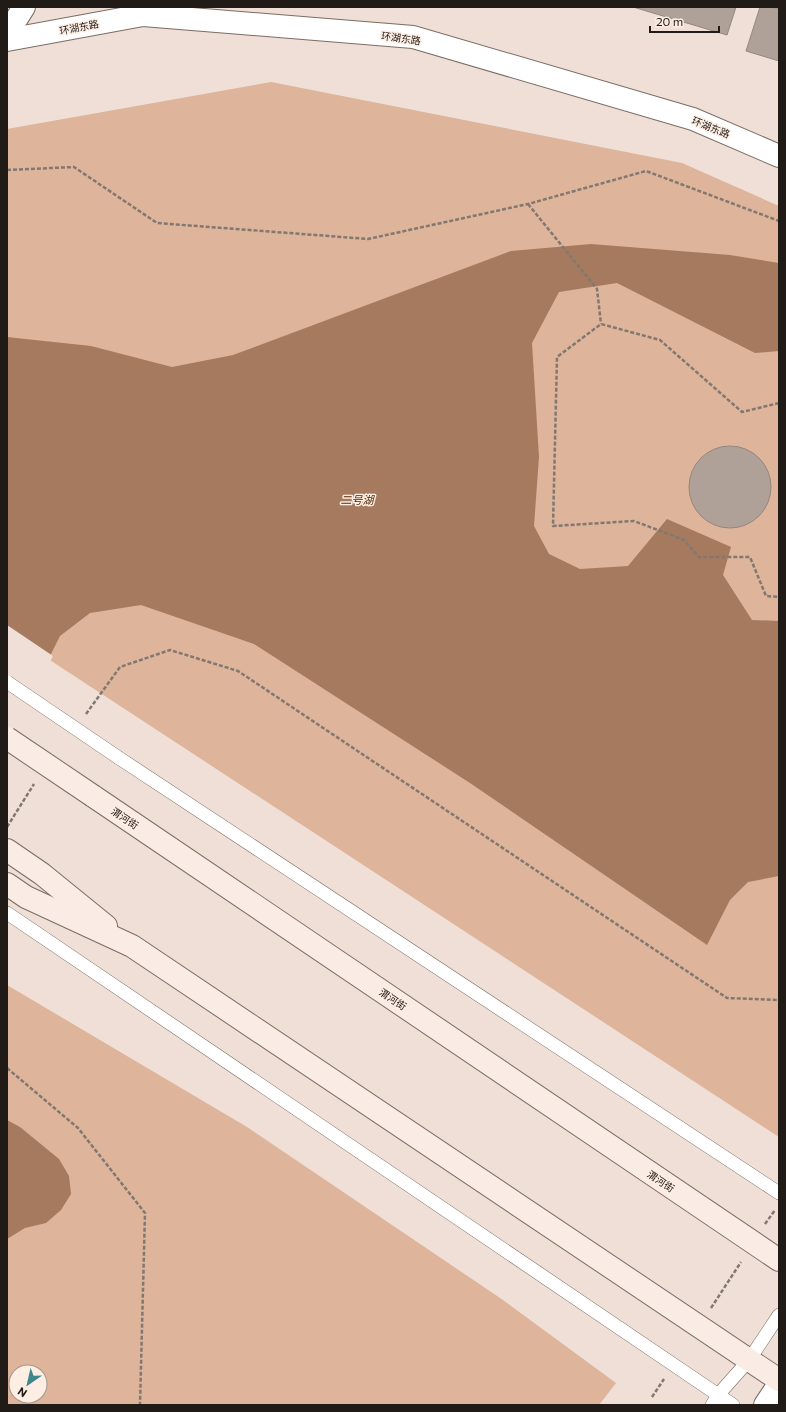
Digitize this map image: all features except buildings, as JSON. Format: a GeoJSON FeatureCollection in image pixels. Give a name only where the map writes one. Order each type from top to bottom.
{"type":"FeatureCollection","features":[{"type":"Feature","properties":{"kind":"main road","name":"渭河街"},"geometry":{"type":"LineString","coordinates":[[7,738],[779,1260]]}},
{"type":"Feature","properties":{"kind":"main road"},"geometry":{"type":"LineString","coordinates":[[7,850],[42,874],[132,946],[779,1380]]}},
{"type":"Feature","properties":{"kind":"main road"},"geometry":{"type":"LineString","coordinates":[[7,884],[26,897],[132,946]]}},
{"type":"Feature","properties":{"kind":"street"},"geometry":{"type":"LineString","coordinates":[[7,34],[24,7]]}},
{"type":"Feature","properties":{"kind":"street","name":"环湖东路"},"geometry":{"type":"LineString","coordinates":[[7,40],[143,15],[413,38],[693,120],[779,156]]}},
{"type":"Feature","properties":{"kind":"street"},"geometry":{"type":"LineString","coordinates":[[765,1405],[779,1384]]}},
{"type":"Feature","properties":{"kind":"lane"},"geometry":{"type":"LineString","coordinates":[[7,682],[119,758],[779,1193]]}},
{"type":"Feature","properties":{"kind":"lane"},"geometry":{"type":"LineString","coordinates":[[10,915],[673,1365],[715,1400],[733,1405]]}},
{"type":"Feature","properties":{"kind":"lane"},"geometry":{"type":"LineString","coordinates":[[715,1400],[749,1360],[779,1315]]}},
{"type":"Feature","properties":{"kind":"path"},"geometry":{"type":"LineString","coordinates":[[7,170],[74,167],[157,223],[368,239],[528,204],[646,171],[779,221]]}},
{"type":"Feature","properties":{"kind":"path"},"geometry":{"type":"LineString","coordinates":[[528,204],[597,289],[601,324]]}},
{"type":"Feature","properties":{"kind":"path"},"geometry":{"type":"LineString","coordinates":[[601,324],[660,340],[742,412],[779,403]]}},
{"type":"Feature","properties":{"kind":"path"},"geometry":{"type":"LineString","coordinates":[[601,324],[557,357],[553,526],[634,521],[684,540],[699,557],[750,557],[766,596],[779,598]]}},
{"type":"Feature","properties":{"kind":"path"},"geometry":{"type":"LineString","coordinates":[[120,667],[170,650],[238,671],[727,998],[779,1000]]}},
{"type":"Feature","properties":{"kind":"path"},"geometry":{"type":"LineString","coordinates":[[7,1068],[78,1128],[145,1213],[140,1405]]}},
{"type":"Feature","properties":{"kind":"path"},"geometry":{"type":"LineString","coordinates":[[699,1326],[779,1204]]}},
{"type":"Feature","properties":{"kind":"path"},"geometry":{"type":"LineString","coordinates":[[652,1397],[673,1365]]}},
{"type":"Feature","properties":{"kind":"shaded area"},"geometry":{"type":"Polygon","coordinates":[[[271,82],[682,163],[779,206],[779,1137],[7,632],[7,129],[271,82]]]}},
{"type":"Feature","properties":{"kind":"shaded area"},"geometry":{"type":"Polygon","coordinates":[[[7,985],[247,1127],[503,1300],[616,1383],[599,1405],[7,1405],[7,985]]]}},
{"type":"Feature","properties":{"kind":"water","name":"二号湖"},"geometry":{"type":"Polygon","coordinates":[[[591,244],[730,255],[779,263],[779,351],[755,353],[617,283],[559,292],[532,343],[539,457],[534,526],[549,554],[580,569],[628,566],[667,519],[731,547],[723,575],[752,620],[779,621],[779,876],[748,882],[730,900],[707,945],[470,783],[254,644],[141,605],[90,613],[60,636],[7,742],[7,337],[91,346],[172,367],[233,355],[511,251],[591,244]]]}},
{"type":"Feature","properties":{"kind":"water"},"geometry":{"type":"Polygon","coordinates":[[[7,1120],[20,1127],[59,1159],[69,1176],[71,1194],[61,1210],[46,1223],[25,1228],[7,1239],[7,1120]]]}},
{"type":"Feature","properties":{"kind":"pier"},"geometry":{"type":"Polygon","coordinates":[[[7,625],[53,656],[9,743],[7,744],[7,625]]]}}]}
